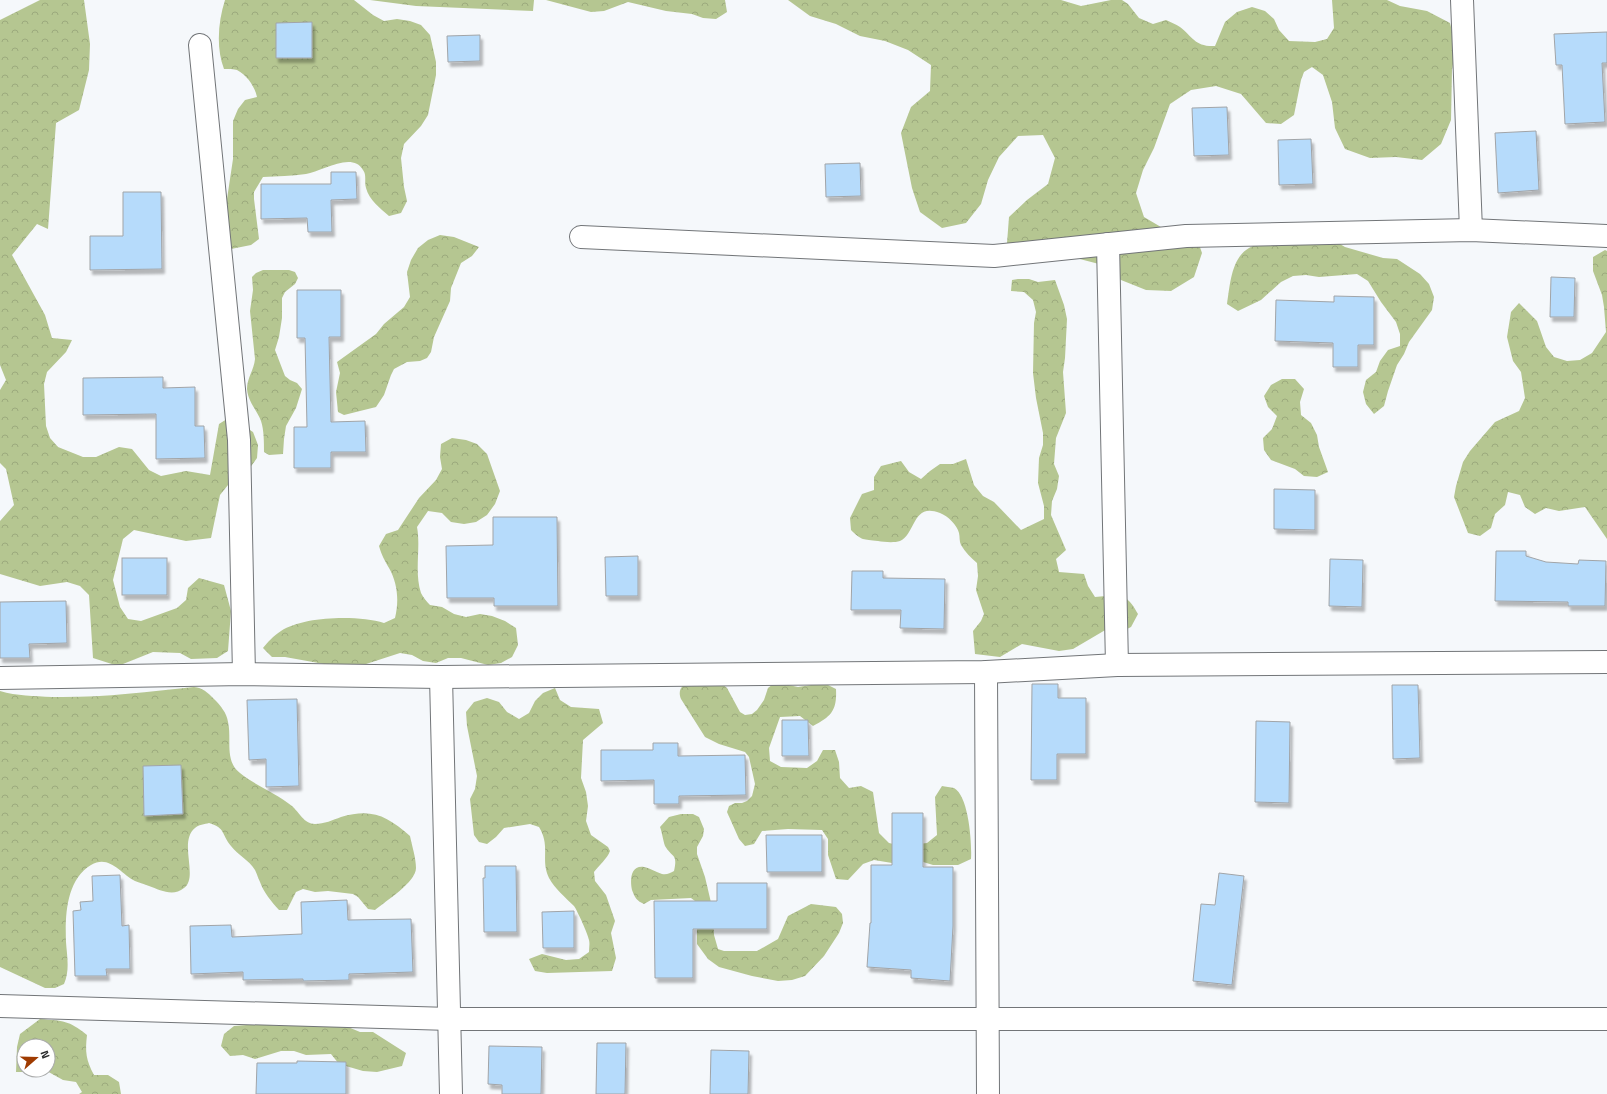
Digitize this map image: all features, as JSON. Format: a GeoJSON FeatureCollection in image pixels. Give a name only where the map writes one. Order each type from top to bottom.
{"type":"FeatureCollection","features":[{"type":"Feature","properties":{"kind":"street"},"geometry":{"type":"LineString","coordinates":[[1462,0],[1471,230]]}},
{"type":"Feature","properties":{"kind":"street"},"geometry":{"type":"LineString","coordinates":[[200,45],[239,440],[244,674]]}},
{"type":"Feature","properties":{"kind":"street"},"geometry":{"type":"LineString","coordinates":[[581,237],[994,256],[1186,236],[1471,230],[1607,236]]}},
{"type":"Feature","properties":{"kind":"street"},"geometry":{"type":"LineString","coordinates":[[1108,244],[1117,665]]}},
{"type":"Feature","properties":{"kind":"street"},"geometry":{"type":"LineString","coordinates":[[0,678],[244,674],[441,677],[986,672],[1117,665],[1607,662]]}},
{"type":"Feature","properties":{"kind":"street"},"geometry":{"type":"LineString","coordinates":[[986,672],[988,1094]]}},
{"type":"Feature","properties":{"kind":"street"},"geometry":{"type":"LineString","coordinates":[[441,677],[451,1094]]}},
{"type":"Feature","properties":{"kind":"street"},"geometry":{"type":"LineString","coordinates":[[0,1006],[450,1019],[1607,1019]]}},
{"type":"Feature","properties":{"kind":"green space"},"geometry":{"type":"Polygon","coordinates":[[[40,0],[84,0],[90,44],[89,70],[79,110],[56,123],[48,229],[37,224],[12,255],[45,315],[52,338],[72,340],[66,352],[47,372],[44,384],[46,426],[50,438],[58,447],[83,457],[96,457],[119,447],[132,449],[149,470],[161,476],[186,471],[210,475],[219,424],[230,417],[253,432],[258,445],[257,458],[249,469],[228,485],[220,495],[211,538],[186,541],[134,530],[123,539],[113,580],[120,607],[128,619],[141,621],[177,608],[186,600],[188,588],[199,578],[224,585],[231,611],[228,651],[217,658],[191,659],[180,653],[153,652],[118,666],[93,658],[89,595],[80,586],[67,582],[40,586],[0,574],[0,521],[14,505],[6,469],[0,463],[0,390],[6,380],[0,365],[0,20],[40,0]]]}},
{"type":"Feature","properties":{"kind":"green space"},"geometry":{"type":"Polygon","coordinates":[[[225,0],[354,0],[373,15],[384,21],[397,19],[410,21],[421,25],[430,35],[436,62],[436,75],[428,115],[421,126],[404,144],[401,158],[407,201],[401,213],[389,216],[375,204],[367,192],[363,170],[352,162],[336,164],[306,174],[263,177],[254,192],[259,239],[251,245],[231,249],[227,225],[227,199],[233,159],[233,121],[238,109],[245,100],[257,97],[252,85],[244,75],[237,70],[224,69],[221,61],[219,26],[225,0]]]}},
{"type":"Feature","properties":{"kind":"green space"},"geometry":{"type":"Polygon","coordinates":[[[370,0],[534,0],[533,11],[416,6],[370,0]]]}},
{"type":"Feature","properties":{"kind":"green space"},"geometry":{"type":"Polygon","coordinates":[[[546,0],[725,0],[727,12],[716,19],[703,18],[692,14],[666,11],[628,2],[604,11],[591,12],[546,0]]]}},
{"type":"Feature","properties":{"kind":"green space"},"geometry":{"type":"Polygon","coordinates":[[[788,0],[1061,0],[1081,6],[1111,0],[1122,0],[1128,4],[1139,18],[1153,24],[1166,20],[1180,27],[1195,41],[1203,45],[1215,46],[1225,22],[1237,12],[1252,7],[1265,11],[1274,19],[1279,30],[1289,41],[1315,42],[1327,39],[1334,28],[1332,0],[1387,0],[1400,6],[1427,11],[1450,23],[1456,47],[1452,70],[1451,120],[1441,144],[1422,160],[1396,157],[1370,158],[1345,149],[1335,128],[1332,102],[1323,75],[1312,67],[1304,72],[1301,80],[1294,115],[1281,124],[1266,123],[1241,94],[1216,86],[1191,90],[1170,104],[1154,148],[1143,170],[1136,193],[1144,217],[1166,230],[1194,230],[1202,253],[1194,277],[1171,291],[1146,290],[1121,280],[1099,264],[1072,257],[1022,259],[1007,243],[1009,217],[1027,200],[1048,184],[1055,158],[1043,135],[1018,136],[999,157],[988,180],[981,204],[966,223],[942,228],[920,212],[912,188],[901,133],[911,107],[930,91],[931,65],[908,50],[885,41],[860,36],[836,24],[810,16],[788,0]]]}},
{"type":"Feature","properties":{"kind":"green space"},"geometry":{"type":"Polygon","coordinates":[[[440,235],[454,237],[479,247],[472,256],[461,263],[451,288],[450,301],[434,337],[431,352],[427,358],[420,361],[407,362],[394,369],[384,395],[376,407],[344,415],[338,412],[336,392],[340,373],[337,362],[376,334],[384,324],[404,307],[410,297],[407,272],[411,260],[418,248],[428,240],[440,235]]]}},
{"type":"Feature","properties":{"kind":"green space"},"geometry":{"type":"Polygon","coordinates":[[[1284,235],[1333,240],[1345,247],[1383,258],[1397,259],[1420,274],[1429,284],[1434,297],[1432,310],[1409,342],[1397,365],[1384,406],[1374,414],[1366,404],[1363,392],[1366,380],[1376,372],[1380,361],[1388,350],[1400,346],[1400,334],[1396,322],[1368,281],[1357,274],[1319,277],[1306,275],[1293,276],[1281,282],[1261,300],[1238,311],[1227,304],[1232,273],[1238,258],[1249,248],[1257,244],[1284,235]]]}},
{"type":"Feature","properties":{"kind":"green space"},"geometry":{"type":"Polygon","coordinates":[[[1605,250],[1607,251],[1607,539],[1585,507],[1559,511],[1546,508],[1535,514],[1525,507],[1520,495],[1508,492],[1505,505],[1495,514],[1491,528],[1480,536],[1468,533],[1454,497],[1463,462],[1470,451],[1495,422],[1519,411],[1525,398],[1521,372],[1513,361],[1507,337],[1511,312],[1519,303],[1537,321],[1546,347],[1554,357],[1567,361],[1580,360],[1592,353],[1606,332],[1602,295],[1593,271],[1593,257],[1605,250]]]}},
{"type":"Feature","properties":{"kind":"green space"},"geometry":{"type":"Polygon","coordinates":[[[263,270],[289,270],[295,272],[298,278],[295,284],[285,292],[282,298],[282,318],[275,350],[285,376],[297,383],[302,389],[296,408],[286,426],[283,454],[269,455],[264,452],[262,425],[249,398],[247,389],[255,359],[250,311],[253,290],[252,277],[256,273],[263,270]]]}},
{"type":"Feature","properties":{"kind":"green space"},"geometry":{"type":"Polygon","coordinates":[[[1029,279],[1038,282],[1055,280],[1064,305],[1067,319],[1063,372],[1066,413],[1056,438],[1054,464],[1059,476],[1057,489],[1052,501],[1051,515],[1066,550],[1056,559],[1059,572],[1084,574],[1088,586],[1095,597],[1121,596],[1129,601],[1138,614],[1131,627],[1119,633],[1107,629],[1073,649],[1059,651],[1022,644],[1000,657],[975,654],[973,631],[981,621],[984,614],[976,590],[978,576],[977,563],[968,555],[961,545],[958,530],[949,519],[940,513],[931,511],[924,512],[919,515],[909,532],[900,541],[883,542],[860,538],[851,530],[850,518],[862,494],[874,490],[874,477],[881,466],[901,461],[909,472],[921,479],[940,464],[953,464],[966,459],[974,485],[983,496],[994,502],[1021,530],[1044,519],[1044,506],[1038,483],[1039,458],[1043,445],[1043,433],[1033,373],[1034,323],[1036,312],[1033,300],[1024,292],[1011,291],[1012,280],[1029,279]]]}},
{"type":"Feature","properties":{"kind":"green space"},"geometry":{"type":"Polygon","coordinates":[[[1282,379],[1295,379],[1304,389],[1300,402],[1301,415],[1311,423],[1317,435],[1319,447],[1328,472],[1317,477],[1304,476],[1295,469],[1271,460],[1264,450],[1263,438],[1272,429],[1277,416],[1268,407],[1264,396],[1271,385],[1282,379]]]}},
{"type":"Feature","properties":{"kind":"green space"},"geometry":{"type":"Polygon","coordinates":[[[452,438],[466,440],[477,444],[487,454],[500,491],[495,504],[487,515],[476,522],[464,524],[451,522],[442,513],[428,511],[417,527],[418,577],[421,593],[430,605],[442,607],[454,614],[466,617],[480,614],[492,616],[505,621],[516,628],[518,645],[512,657],[501,663],[488,665],[461,658],[448,658],[436,663],[423,661],[412,655],[400,653],[363,665],[324,664],[285,657],[272,657],[263,648],[269,641],[281,631],[303,622],[331,618],[346,618],[373,620],[384,623],[395,618],[397,606],[396,587],[392,574],[379,546],[386,534],[398,530],[419,498],[436,480],[442,469],[440,457],[441,444],[452,438]]]}},
{"type":"Feature","properties":{"kind":"green space"},"geometry":{"type":"Polygon","coordinates":[[[691,679],[717,680],[727,688],[740,712],[745,715],[752,714],[757,710],[764,700],[768,688],[773,684],[779,683],[798,687],[824,683],[836,689],[836,702],[832,712],[825,719],[813,726],[800,716],[780,717],[769,748],[770,761],[781,767],[807,768],[817,761],[823,750],[835,750],[839,762],[840,778],[849,788],[861,786],[873,792],[879,833],[889,843],[902,846],[927,843],[937,835],[935,797],[942,786],[954,788],[963,800],[966,810],[970,832],[971,859],[958,865],[933,865],[920,861],[892,863],[874,860],[863,864],[848,880],[836,879],[828,855],[828,839],[822,830],[788,829],[762,831],[754,844],[745,846],[739,839],[727,812],[729,806],[735,803],[747,801],[752,796],[755,784],[749,757],[745,752],[719,744],[705,737],[680,696],[680,690],[691,679]]]}},
{"type":"Feature","properties":{"kind":"green space"},"geometry":{"type":"Polygon","coordinates":[[[194,687],[200,688],[207,692],[225,712],[229,729],[230,756],[235,768],[240,773],[286,801],[305,820],[311,823],[315,824],[328,822],[352,814],[362,813],[378,816],[394,823],[410,836],[415,856],[416,868],[411,879],[400,891],[375,910],[368,909],[358,897],[353,894],[328,891],[315,892],[303,889],[296,892],[287,910],[279,910],[266,893],[253,866],[231,846],[221,829],[209,823],[196,827],[190,834],[188,850],[190,876],[188,883],[180,891],[166,892],[137,882],[109,863],[97,862],[83,872],[76,880],[72,889],[67,910],[66,942],[68,969],[64,984],[55,988],[45,988],[0,967],[0,691],[26,696],[87,697],[194,687]]]}},
{"type":"Feature","properties":{"kind":"green space"},"geometry":{"type":"Polygon","coordinates":[[[555,688],[560,700],[571,707],[599,709],[603,723],[583,740],[581,778],[586,792],[588,806],[586,821],[591,835],[608,847],[610,851],[594,872],[595,881],[606,895],[615,921],[611,933],[616,958],[612,971],[547,973],[535,971],[529,959],[542,954],[566,960],[579,959],[589,952],[589,940],[587,933],[574,906],[551,882],[546,871],[543,834],[539,827],[530,824],[504,828],[487,844],[479,842],[474,835],[470,799],[475,789],[477,776],[467,726],[466,712],[474,702],[487,698],[499,702],[507,712],[519,719],[529,713],[535,701],[543,693],[555,688]]]}},
{"type":"Feature","properties":{"kind":"green space"},"geometry":{"type":"Polygon","coordinates":[[[681,814],[693,814],[699,817],[704,829],[703,836],[697,847],[697,854],[705,877],[713,911],[714,935],[718,949],[724,951],[757,951],[778,939],[788,916],[811,904],[836,907],[842,914],[843,923],[839,933],[824,956],[805,976],[792,980],[778,981],[719,967],[708,959],[697,944],[697,908],[695,901],[691,898],[651,900],[644,904],[636,899],[632,890],[631,878],[636,868],[644,867],[662,874],[668,874],[674,871],[675,858],[665,846],[660,827],[669,817],[681,814]]]}},
{"type":"Feature","properties":{"kind":"green space"},"geometry":{"type":"Polygon","coordinates":[[[40,1019],[65,1022],[75,1026],[87,1035],[87,1056],[89,1065],[94,1075],[108,1075],[119,1082],[121,1094],[79,1094],[82,1092],[76,1082],[63,1080],[56,1076],[56,1038],[19,1038],[20,1034],[40,1019]]]}},
{"type":"Feature","properties":{"kind":"green space"},"geometry":{"type":"Polygon","coordinates":[[[308,1023],[348,1027],[360,1032],[373,1032],[406,1053],[402,1066],[377,1072],[363,1071],[339,1064],[331,1054],[306,1055],[294,1051],[281,1051],[255,1059],[243,1055],[230,1056],[221,1046],[224,1034],[234,1026],[258,1024],[282,1026],[308,1023]]]}},
{"type":"Feature","properties":{"kind":"building"},"geometry":{"type":"Polygon","coordinates":[[[312,22],[312,58],[276,58],[276,23],[312,22]]]}},
{"type":"Feature","properties":{"kind":"building"},"geometry":{"type":"Polygon","coordinates":[[[1607,32],[1607,63],[1602,63],[1605,122],[1565,124],[1562,65],[1556,65],[1554,34],[1607,32]]]}},
{"type":"Feature","properties":{"kind":"building"},"geometry":{"type":"Polygon","coordinates":[[[480,35],[480,61],[448,62],[447,36],[480,35]]]}},
{"type":"Feature","properties":{"kind":"building"},"geometry":{"type":"Polygon","coordinates":[[[1227,107],[1229,155],[1194,156],[1192,108],[1227,107]]]}},
{"type":"Feature","properties":{"kind":"building"},"geometry":{"type":"Polygon","coordinates":[[[1536,131],[1539,190],[1498,193],[1495,133],[1536,131]]]}},
{"type":"Feature","properties":{"kind":"building"},"geometry":{"type":"Polygon","coordinates":[[[1311,139],[1313,184],[1279,185],[1278,140],[1311,139]]]}},
{"type":"Feature","properties":{"kind":"building"},"geometry":{"type":"Polygon","coordinates":[[[860,163],[861,196],[826,197],[825,164],[860,163]]]}},
{"type":"Feature","properties":{"kind":"building"},"geometry":{"type":"Polygon","coordinates":[[[331,172],[356,172],[357,199],[331,200],[332,232],[308,232],[307,218],[261,219],[261,184],[331,184],[331,172]]]}},
{"type":"Feature","properties":{"kind":"building"},"geometry":{"type":"Polygon","coordinates":[[[123,192],[161,192],[162,269],[90,270],[90,236],[123,236],[123,192]]]}},
{"type":"Feature","properties":{"kind":"building"},"geometry":{"type":"Polygon","coordinates":[[[1551,277],[1575,278],[1574,317],[1550,317],[1551,277]]]}},
{"type":"Feature","properties":{"kind":"building"},"geometry":{"type":"Polygon","coordinates":[[[297,290],[341,290],[341,337],[329,337],[331,422],[365,421],[366,452],[331,452],[331,468],[294,468],[294,427],[307,427],[305,338],[297,338],[297,290]]]}},
{"type":"Feature","properties":{"kind":"building"},"geometry":{"type":"Polygon","coordinates":[[[1334,296],[1374,297],[1374,345],[1358,345],[1358,367],[1333,367],[1333,343],[1275,341],[1276,300],[1334,302],[1334,296]]]}},
{"type":"Feature","properties":{"kind":"building"},"geometry":{"type":"Polygon","coordinates":[[[163,377],[163,388],[195,387],[195,426],[204,426],[205,458],[156,459],[156,414],[83,415],[83,378],[163,377]]]}},
{"type":"Feature","properties":{"kind":"building"},"geometry":{"type":"Polygon","coordinates":[[[1274,489],[1315,490],[1315,530],[1274,529],[1274,489]]]}},
{"type":"Feature","properties":{"kind":"building"},"geometry":{"type":"Polygon","coordinates":[[[493,517],[557,517],[558,606],[494,606],[494,598],[447,598],[446,546],[493,545],[493,517]]]}},
{"type":"Feature","properties":{"kind":"building"},"geometry":{"type":"Polygon","coordinates":[[[1496,551],[1526,551],[1526,556],[1546,562],[1578,564],[1579,560],[1606,561],[1605,606],[1568,606],[1568,602],[1495,601],[1496,551]]]}},
{"type":"Feature","properties":{"kind":"building"},"geometry":{"type":"Polygon","coordinates":[[[638,556],[638,596],[606,596],[605,557],[638,556]]]}},
{"type":"Feature","properties":{"kind":"building"},"geometry":{"type":"Polygon","coordinates":[[[122,558],[167,558],[167,595],[122,595],[122,558]]]}},
{"type":"Feature","properties":{"kind":"building"},"geometry":{"type":"Polygon","coordinates":[[[1330,559],[1363,560],[1362,607],[1329,606],[1330,559]]]}},
{"type":"Feature","properties":{"kind":"building"},"geometry":{"type":"Polygon","coordinates":[[[852,571],[883,571],[883,578],[945,579],[944,629],[900,628],[901,610],[851,610],[852,571]]]}},
{"type":"Feature","properties":{"kind":"building"},"geometry":{"type":"Polygon","coordinates":[[[66,601],[67,643],[29,644],[30,658],[0,658],[0,602],[66,601]]]}},
{"type":"Feature","properties":{"kind":"building"},"geometry":{"type":"Polygon","coordinates":[[[1032,684],[1058,684],[1058,698],[1086,698],[1086,754],[1057,754],[1057,780],[1031,780],[1032,684]]]}},
{"type":"Feature","properties":{"kind":"building"},"geometry":{"type":"Polygon","coordinates":[[[1392,685],[1418,685],[1420,758],[1393,759],[1392,685]]]}},
{"type":"Feature","properties":{"kind":"building"},"geometry":{"type":"Polygon","coordinates":[[[297,699],[299,786],[266,787],[266,759],[249,760],[247,700],[297,699]]]}},
{"type":"Feature","properties":{"kind":"building"},"geometry":{"type":"Polygon","coordinates":[[[782,720],[808,720],[809,756],[782,756],[782,720]]]}},
{"type":"Feature","properties":{"kind":"building"},"geometry":{"type":"Polygon","coordinates":[[[1256,721],[1290,722],[1289,803],[1255,802],[1256,721]]]}},
{"type":"Feature","properties":{"kind":"building"},"geometry":{"type":"Polygon","coordinates":[[[653,743],[678,743],[678,756],[745,755],[746,795],[679,796],[679,804],[654,804],[654,780],[601,781],[601,750],[653,750],[653,743]]]}},
{"type":"Feature","properties":{"kind":"building"},"geometry":{"type":"Polygon","coordinates":[[[181,765],[183,814],[144,816],[143,766],[181,765]]]}},
{"type":"Feature","properties":{"kind":"building"},"geometry":{"type":"Polygon","coordinates":[[[892,813],[923,813],[923,867],[953,867],[953,926],[950,981],[911,978],[911,970],[867,967],[871,923],[871,865],[892,865],[892,813]]]}},
{"type":"Feature","properties":{"kind":"building"},"geometry":{"type":"Polygon","coordinates":[[[766,835],[822,835],[822,872],[767,872],[766,835]]]}},
{"type":"Feature","properties":{"kind":"building"},"geometry":{"type":"Polygon","coordinates":[[[485,866],[516,866],[517,932],[484,932],[483,878],[485,878],[485,866]]]}},
{"type":"Feature","properties":{"kind":"building"},"geometry":{"type":"Polygon","coordinates":[[[1219,873],[1244,876],[1232,985],[1193,981],[1201,904],[1215,905],[1219,873]]]}},
{"type":"Feature","properties":{"kind":"building"},"geometry":{"type":"Polygon","coordinates":[[[120,875],[122,926],[129,925],[130,969],[106,969],[107,976],[75,976],[73,911],[81,910],[80,902],[93,901],[92,876],[120,875]]]}},
{"type":"Feature","properties":{"kind":"building"},"geometry":{"type":"Polygon","coordinates":[[[717,883],[767,883],[767,929],[693,929],[693,978],[655,978],[654,901],[717,901],[717,883]]]}},
{"type":"Feature","properties":{"kind":"building"},"geometry":{"type":"Polygon","coordinates":[[[347,900],[348,920],[411,919],[413,972],[349,974],[349,980],[303,981],[303,979],[243,980],[243,972],[191,974],[190,926],[231,925],[232,937],[302,934],[301,902],[347,900]]]}},
{"type":"Feature","properties":{"kind":"building"},"geometry":{"type":"Polygon","coordinates":[[[574,911],[574,948],[543,948],[542,912],[574,911]]]}},
{"type":"Feature","properties":{"kind":"building"},"geometry":{"type":"Polygon","coordinates":[[[597,1043],[626,1043],[625,1094],[596,1094],[597,1043]]]}},
{"type":"Feature","properties":{"kind":"building"},"geometry":{"type":"Polygon","coordinates":[[[489,1046],[542,1047],[541,1094],[502,1094],[502,1085],[488,1084],[489,1046]]]}},
{"type":"Feature","properties":{"kind":"building"},"geometry":{"type":"Polygon","coordinates":[[[711,1050],[749,1051],[748,1094],[710,1094],[711,1050]]]}},
{"type":"Feature","properties":{"kind":"building"},"geometry":{"type":"Polygon","coordinates":[[[297,1061],[346,1062],[346,1094],[256,1094],[257,1063],[297,1063],[297,1061]]]}}]}
